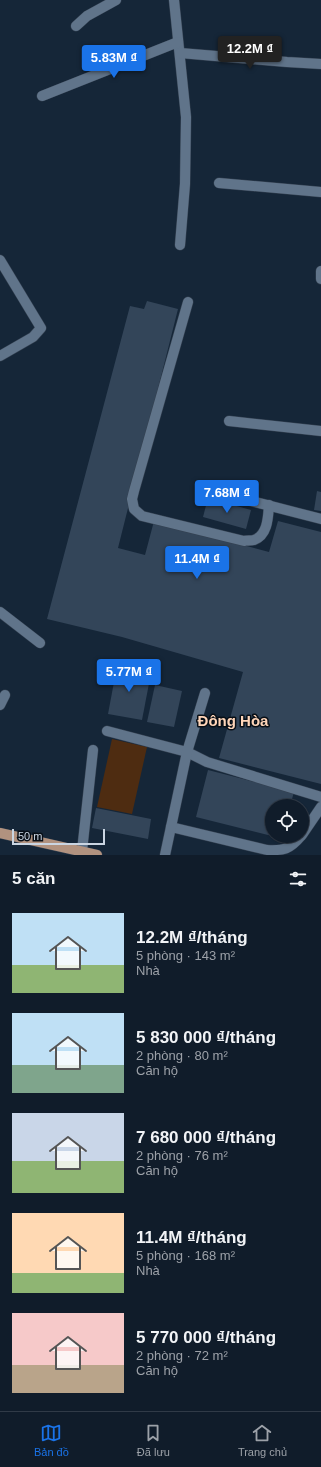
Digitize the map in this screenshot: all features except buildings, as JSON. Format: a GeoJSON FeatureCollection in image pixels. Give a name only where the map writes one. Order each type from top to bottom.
{"type":"FeatureCollection","features":[{"type":"Feature","properties":{"kind":"main road"},"geometry":{"type":"LineString","coordinates":[[0,833],[97,855]]}},
{"type":"Feature","properties":{"kind":"street"},"geometry":{"type":"LineString","coordinates":[[76,26],[87,16],[116,0]]}},
{"type":"Feature","properties":{"kind":"street"},"geometry":{"type":"LineString","coordinates":[[174,0],[186,117],[185,184],[180,245]]}},
{"type":"Feature","properties":{"kind":"street"},"geometry":{"type":"LineString","coordinates":[[42,96],[178,42]]}},
{"type":"Feature","properties":{"kind":"street"},"geometry":{"type":"LineString","coordinates":[[180,53],[321,64]]}},
{"type":"Feature","properties":{"kind":"street"},"geometry":{"type":"LineString","coordinates":[[219,182],[321,192]]}},
{"type":"Feature","properties":{"kind":"street"},"geometry":{"type":"LineString","coordinates":[[0,260],[41,328],[33,336],[0,356]]}},
{"type":"Feature","properties":{"kind":"street"},"geometry":{"type":"LineString","coordinates":[[321,271],[321,279]]}},
{"type":"Feature","properties":{"kind":"street"},"geometry":{"type":"LineString","coordinates":[[188,302],[134,490],[132,499],[134,509],[142,516],[244,541],[254,540],[261,534],[267,525],[269,505]]}},
{"type":"Feature","properties":{"kind":"street"},"geometry":{"type":"LineString","coordinates":[[229,421],[321,431]]}},
{"type":"Feature","properties":{"kind":"street"},"geometry":{"type":"LineString","coordinates":[[216,492],[321,519]]}},
{"type":"Feature","properties":{"kind":"street"},"geometry":{"type":"LineString","coordinates":[[0,612],[40,643]]}},
{"type":"Feature","properties":{"kind":"street"},"geometry":{"type":"LineString","coordinates":[[165,855],[187,752],[205,693]]}},
{"type":"Feature","properties":{"kind":"street"},"geometry":{"type":"LineString","coordinates":[[0,705],[5,696]]}},
{"type":"Feature","properties":{"kind":"street"},"geometry":{"type":"LineString","coordinates":[[107,731],[187,752],[208,762],[321,797]]}},
{"type":"Feature","properties":{"kind":"street"},"geometry":{"type":"LineString","coordinates":[[82,851],[93,750]]}},
{"type":"Feature","properties":{"kind":"street"},"geometry":{"type":"LineString","coordinates":[[309,825],[321,807]]}},
{"type":"Feature","properties":{"kind":"street"},"geometry":{"type":"LineString","coordinates":[[171,827],[267,850],[282,851],[295,843]]}},
{"type":"Feature","properties":{"kind":"shaded area"},"geometry":{"type":"Polygon","coordinates":[[[112,739],[147,747],[132,814],[97,807],[112,739]]]}},
{"type":"Feature","properties":{"kind":"district","name":"Đông Hòa"},"geometry":{"type":"Point","coordinates":[233,720]}}]}
